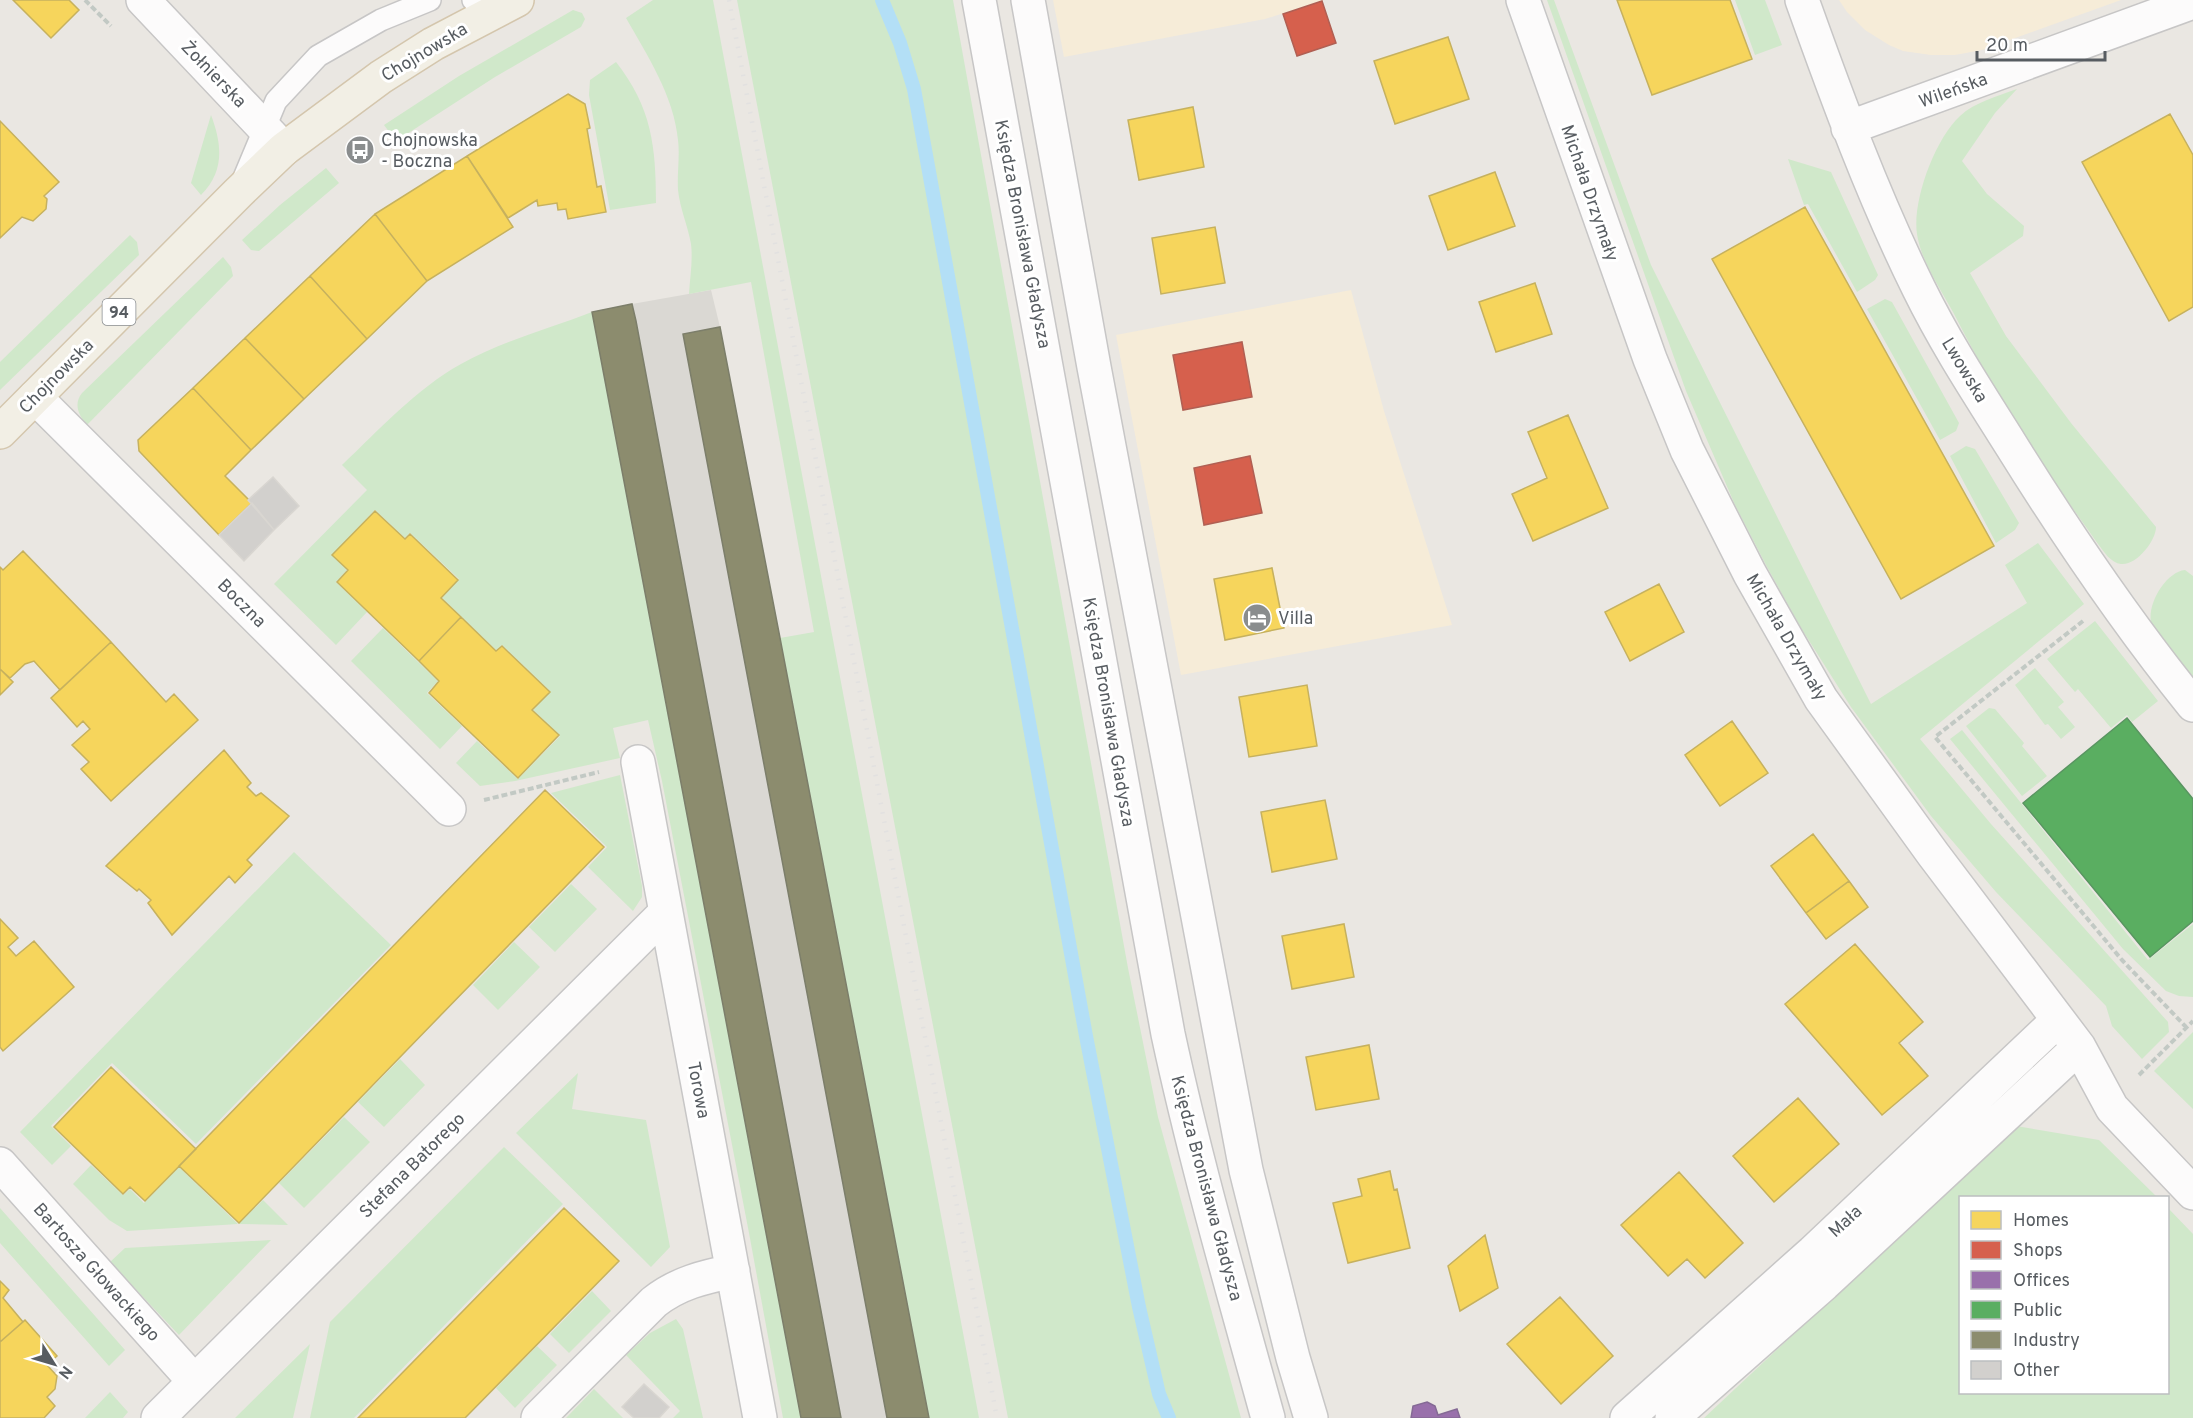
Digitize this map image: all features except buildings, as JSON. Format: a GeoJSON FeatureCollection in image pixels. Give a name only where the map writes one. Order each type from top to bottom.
{"type":"FeatureCollection","features":[{"type":"Feature","properties":{"kind":"main road","name":"Chojnowska"},"geometry":{"type":"LineString","coordinates":[[0,432],[238,193],[275,139],[381,77],[498,2]]}},
{"type":"Feature","properties":{"kind":"street","name":"Żołnierska"},"geometry":{"type":"LineString","coordinates":[[143,0],[275,139]]}},
{"type":"Feature","properties":{"kind":"street","name":"Księdza Bronisława Gładysza"},"geometry":{"type":"LineString","coordinates":[[979,0],[1168,1034],[1192,1140],[1268,1418]]}},
{"type":"Feature","properties":{"kind":"street"},"geometry":{"type":"LineString","coordinates":[[1028,0],[1094,367],[1246,1170],[1293,1358],[1311,1418]]}},
{"type":"Feature","properties":{"kind":"street","name":"Michała Drzymały"},"geometry":{"type":"LineString","coordinates":[[1523,0],[1614,264],[1650,359],[1687,450],[1750,574],[1821,699],[1906,818],[2079,1047],[2112,1108],[2193,1192]]}},
{"type":"Feature","properties":{"kind":"street","name":"Lwowska"},"geometry":{"type":"LineString","coordinates":[[1802,0],[1848,128],[1899,248],[1959,363],[2111,600],[2193,705]]}},
{"type":"Feature","properties":{"kind":"street","name":"Wileńska"},"geometry":{"type":"LineString","coordinates":[[1848,128],[2193,2]]}},
{"type":"Feature","properties":{"kind":"street","name":"Boczna"},"geometry":{"type":"LineString","coordinates":[[35,397],[449,810]]}},
{"type":"Feature","properties":{"kind":"street","name":"Torowa"},"geometry":{"type":"LineString","coordinates":[[638,762],[760,1418]]}},
{"type":"Feature","properties":{"kind":"street","name":"Stefana Batorego"},"geometry":{"type":"LineString","coordinates":[[158,1418],[666,912]]}},
{"type":"Feature","properties":{"kind":"street","name":"Mała"},"geometry":{"type":"LineString","coordinates":[[1627,1418],[1813,1252],[2058,1020]]}},
{"type":"Feature","properties":{"kind":"street","name":"Mała"},"geometry":{"type":"LineString","coordinates":[[1672,1418],[1824,1284],[2079,1047]]}},
{"type":"Feature","properties":{"kind":"street","name":"Bartosza Głowackiego"},"geometry":{"type":"LineString","coordinates":[[0,1164],[194,1381]]}},
{"type":"Feature","properties":{"kind":"street"},"geometry":{"type":"LineString","coordinates":[[538,1418],[654,1302],[669,1290],[687,1282],[733,1271]]}},
{"type":"Feature","properties":{"kind":"lane","name":"Chojnowska"},"geometry":{"type":"LineString","coordinates":[[275,139],[276,101],[318,56],[381,20],[430,0]]}},
{"type":"Feature","properties":{"kind":"path"},"geometry":{"type":"LineString","coordinates":[[2111,600],[1935,736],[2115,951],[2186,1028]]}},
{"type":"Feature","properties":{"kind":"path"},"geometry":{"type":"LineString","coordinates":[[449,810],[638,762]]}},
{"type":"Feature","properties":{"kind":"path"},"geometry":{"type":"LineString","coordinates":[[2112,1108],[2133,1082],[2193,1021]]}},
{"type":"Feature","properties":{"kind":"shaded area"},"geometry":{"type":"Polygon","coordinates":[[[1053,0],[1324,0],[1265,19],[1064,57],[1053,0]]]}},
{"type":"Feature","properties":{"kind":"shaded area"},"geometry":{"type":"Polygon","coordinates":[[[1839,0],[2121,0],[1982,50],[1955,55],[1931,55],[1903,51],[1889,45],[1865,30],[1847,12],[1839,0]]]}},
{"type":"Feature","properties":{"kind":"shaded area"},"geometry":{"type":"Polygon","coordinates":[[[711,290],[720,327],[929,1418],[801,1418],[632,304],[711,290]]]}},
{"type":"Feature","properties":{"kind":"shaded area"},"geometry":{"type":"Polygon","coordinates":[[[1351,290],[1384,411],[1452,625],[1181,675],[1116,335],[1351,290]]]}},
{"type":"Feature","properties":{"kind":"green space"},"geometry":{"type":"Polygon","coordinates":[[[653,0],[713,0],[979,1418],[929,1418],[780,638],[814,632],[751,282],[689,294],[692,250],[678,190],[679,146],[675,124],[658,76],[626,18],[653,0]]]}},
{"type":"Feature","properties":{"kind":"green space"},"geometry":{"type":"Polygon","coordinates":[[[737,0],[953,0],[1128,968],[1158,1117],[1241,1418],[1008,1418],[737,0]]]}},
{"type":"Feature","properties":{"kind":"green space"},"geometry":{"type":"Polygon","coordinates":[[[1547,0],[1554,0],[1651,265],[1871,704],[2027,603],[2005,565],[2038,543],[2084,604],[1920,739],[1991,824],[2168,1022],[2169,1032],[2142,1059],[2112,1026],[2106,1006],[1996,892],[1931,816],[1851,707],[1801,628],[1735,505],[1686,391],[1547,0]]]}},
{"type":"Feature","properties":{"kind":"green space"},"geometry":{"type":"Polygon","coordinates":[[[1735,0],[1765,0],[1782,45],[1755,55],[1735,0]]]}},
{"type":"Feature","properties":{"kind":"green space"},"geometry":{"type":"Polygon","coordinates":[[[573,10],[582,13],[585,19],[581,27],[495,77],[396,141],[384,125],[459,76],[573,10]]]}},
{"type":"Feature","properties":{"kind":"green space"},"geometry":{"type":"Polygon","coordinates":[[[616,62],[637,96],[650,129],[655,164],[656,203],[610,210],[589,95],[590,80],[616,62]]]}},
{"type":"Feature","properties":{"kind":"green space"},"geometry":{"type":"Polygon","coordinates":[[[2017,89],[1995,113],[1962,161],[1987,194],[2024,226],[2023,236],[1970,273],[2006,336],[2071,423],[2156,527],[2153,539],[2144,552],[2127,564],[2117,563],[2105,554],[2028,443],[1979,361],[1932,274],[1919,244],[1916,220],[1918,205],[1927,171],[1942,140],[1951,126],[1966,111],[2017,89]]]}},
{"type":"Feature","properties":{"kind":"green space"},"geometry":{"type":"Polygon","coordinates":[[[211,115],[219,147],[218,167],[209,186],[201,195],[191,183],[211,115]]]}},
{"type":"Feature","properties":{"kind":"green space"},"geometry":{"type":"Polygon","coordinates":[[[1788,159],[1831,172],[1878,275],[1875,280],[1857,292],[1808,204],[1804,205],[1788,159]]]}},
{"type":"Feature","properties":{"kind":"green space"},"geometry":{"type":"Polygon","coordinates":[[[326,168],[339,183],[259,251],[251,250],[242,240],[280,205],[326,168]]]}},
{"type":"Feature","properties":{"kind":"green space"},"geometry":{"type":"Polygon","coordinates":[[[130,235],[137,242],[139,255],[0,390],[0,362],[130,235]]]}},
{"type":"Feature","properties":{"kind":"green space"},"geometry":{"type":"Polygon","coordinates":[[[223,257],[231,267],[233,276],[87,425],[78,410],[78,401],[82,393],[223,257]]]}},
{"type":"Feature","properties":{"kind":"green space"},"geometry":{"type":"Polygon","coordinates":[[[1885,299],[1892,302],[1959,423],[1956,431],[1940,440],[1867,309],[1885,299]]]}},
{"type":"Feature","properties":{"kind":"green space"},"geometry":{"type":"Polygon","coordinates":[[[592,312],[801,1418],[783,1418],[662,781],[648,720],[613,728],[620,758],[515,781],[480,786],[456,763],[477,741],[518,779],[560,736],[533,710],[550,691],[502,645],[496,650],[442,598],[459,579],[410,533],[405,538],[375,510],[332,555],[347,570],[336,582],[367,612],[336,645],[274,584],[367,490],[342,465],[413,398],[444,374],[476,356],[592,312]]]}},
{"type":"Feature","properties":{"kind":"green space"},"geometry":{"type":"Polygon","coordinates":[[[1966,446],[1975,449],[2019,523],[2015,530],[1996,543],[1950,456],[1966,446]]]}},
{"type":"Feature","properties":{"kind":"green space"},"geometry":{"type":"Polygon","coordinates":[[[2185,570],[2193,576],[2193,682],[2152,626],[2151,618],[2151,610],[2158,592],[2170,577],[2185,570]]]}},
{"type":"Feature","properties":{"kind":"green space"},"geometry":{"type":"Polygon","coordinates":[[[2095,621],[2158,701],[2132,722],[2127,715],[2111,728],[2078,689],[2075,692],[2047,659],[2095,621]]]}},
{"type":"Feature","properties":{"kind":"green space"},"geometry":{"type":"Polygon","coordinates":[[[383,628],[438,681],[427,693],[462,726],[440,749],[351,661],[383,628]]]}},
{"type":"Feature","properties":{"kind":"green space"},"geometry":{"type":"Polygon","coordinates":[[[2035,668],[2064,702],[2058,707],[2075,727],[2061,739],[2048,724],[2045,725],[2015,685],[2035,668]]]}},
{"type":"Feature","properties":{"kind":"green space"},"geometry":{"type":"Polygon","coordinates":[[[1989,708],[1995,709],[2024,743],[2022,746],[2047,776],[2022,796],[1966,726],[1989,708]]]}},
{"type":"Feature","properties":{"kind":"green space"},"geometry":{"type":"Polygon","coordinates":[[[1962,730],[2148,960],[2193,924],[2193,997],[2179,996],[2166,991],[2123,949],[1950,739],[1962,730]]]}},
{"type":"Feature","properties":{"kind":"green space"},"geometry":{"type":"Polygon","coordinates":[[[620,775],[642,886],[642,897],[633,911],[588,867],[607,847],[551,793],[620,775]]]}},
{"type":"Feature","properties":{"kind":"green space"},"geometry":{"type":"Polygon","coordinates":[[[294,852],[391,945],[196,1144],[112,1063],[51,1126],[71,1146],[52,1165],[20,1132],[294,852]]]}},
{"type":"Feature","properties":{"kind":"green space"},"geometry":{"type":"Polygon","coordinates":[[[571,884],[597,909],[555,952],[529,927],[571,884]]]}},
{"type":"Feature","properties":{"kind":"green space"},"geometry":{"type":"Polygon","coordinates":[[[514,942],[540,967],[498,1010],[473,985],[514,942]]]}},
{"type":"Feature","properties":{"kind":"green space"},"geometry":{"type":"Polygon","coordinates":[[[2193,1032],[2193,1109],[2154,1071],[2193,1032]]]}},
{"type":"Feature","properties":{"kind":"green space"},"geometry":{"type":"Polygon","coordinates":[[[400,1059],[425,1085],[384,1127],[358,1102],[400,1059]]]}},
{"type":"Feature","properties":{"kind":"green space"},"geometry":{"type":"Polygon","coordinates":[[[578,1073],[572,1109],[646,1120],[670,1247],[651,1267],[516,1133],[578,1073]]]}},
{"type":"Feature","properties":{"kind":"green space"},"geometry":{"type":"Polygon","coordinates":[[[344,1117],[370,1142],[304,1208],[279,1183],[344,1117]]]}},
{"type":"Feature","properties":{"kind":"green space"},"geometry":{"type":"Polygon","coordinates":[[[2016,1126],[2099,1140],[2156,1196],[1959,1196],[1959,1394],[2169,1394],[2169,1209],[2193,1234],[2193,1418],[1704,1418],[2016,1126]]]}},
{"type":"Feature","properties":{"kind":"green space"},"geometry":{"type":"Polygon","coordinates":[[[504,1147],[563,1204],[354,1418],[310,1418],[330,1322],[504,1147]]]}},
{"type":"Feature","properties":{"kind":"green space"},"geometry":{"type":"Polygon","coordinates":[[[91,1165],[123,1195],[130,1189],[144,1203],[179,1167],[238,1224],[127,1231],[109,1220],[73,1184],[91,1165]]]}},
{"type":"Feature","properties":{"kind":"green space"},"geometry":{"type":"Polygon","coordinates":[[[263,1200],[288,1225],[238,1224],[263,1200]]]}},
{"type":"Feature","properties":{"kind":"green space"},"geometry":{"type":"Polygon","coordinates":[[[0,1208],[125,1350],[109,1366],[0,1243],[0,1208]]]}},
{"type":"Feature","properties":{"kind":"green space"},"geometry":{"type":"Polygon","coordinates":[[[271,1240],[179,1335],[110,1262],[125,1248],[271,1240]]]}},
{"type":"Feature","properties":{"kind":"green space"},"geometry":{"type":"Polygon","coordinates":[[[592,1291],[611,1311],[569,1353],[550,1334],[592,1291]]]}},
{"type":"Feature","properties":{"kind":"green space"},"geometry":{"type":"Polygon","coordinates":[[[676,1319],[683,1329],[703,1418],[673,1418],[680,1411],[626,1355],[650,1333],[676,1319]]]}},
{"type":"Feature","properties":{"kind":"green space"},"geometry":{"type":"Polygon","coordinates":[[[310,1344],[293,1418],[235,1418],[310,1344]]]}},
{"type":"Feature","properties":{"kind":"green space"},"geometry":{"type":"Polygon","coordinates":[[[537,1346],[557,1365],[515,1408],[496,1388],[537,1346]]]}},
{"type":"Feature","properties":{"kind":"green space"},"geometry":{"type":"Polygon","coordinates":[[[594,1389],[623,1418],[566,1418],[594,1389]]]}},
{"type":"Feature","properties":{"kind":"green space"},"geometry":{"type":"Polygon","coordinates":[[[110,1392],[128,1412],[123,1418],[85,1418],[110,1392]]]}},
{"type":"Feature","properties":{"kind":"waterway"},"geometry":{"type":"LineString","coordinates":[[882,0],[900,43],[914,89],[1086,1036],[1139,1307],[1159,1394],[1169,1418]]}},
{"type":"Feature","properties":{"kind":"railway"},"geometry":{"type":"LineString","coordinates":[[729,0],[997,1418]]}},
{"type":"Feature","properties":{"kind":"place","name":"Chojnowska - Boczna"},"geometry":{"type":"Point","coordinates":[360,150]}},
{"type":"Feature","properties":{"kind":"place","name":"Villa"},"geometry":{"type":"Point","coordinates":[1257,618]}}]}
